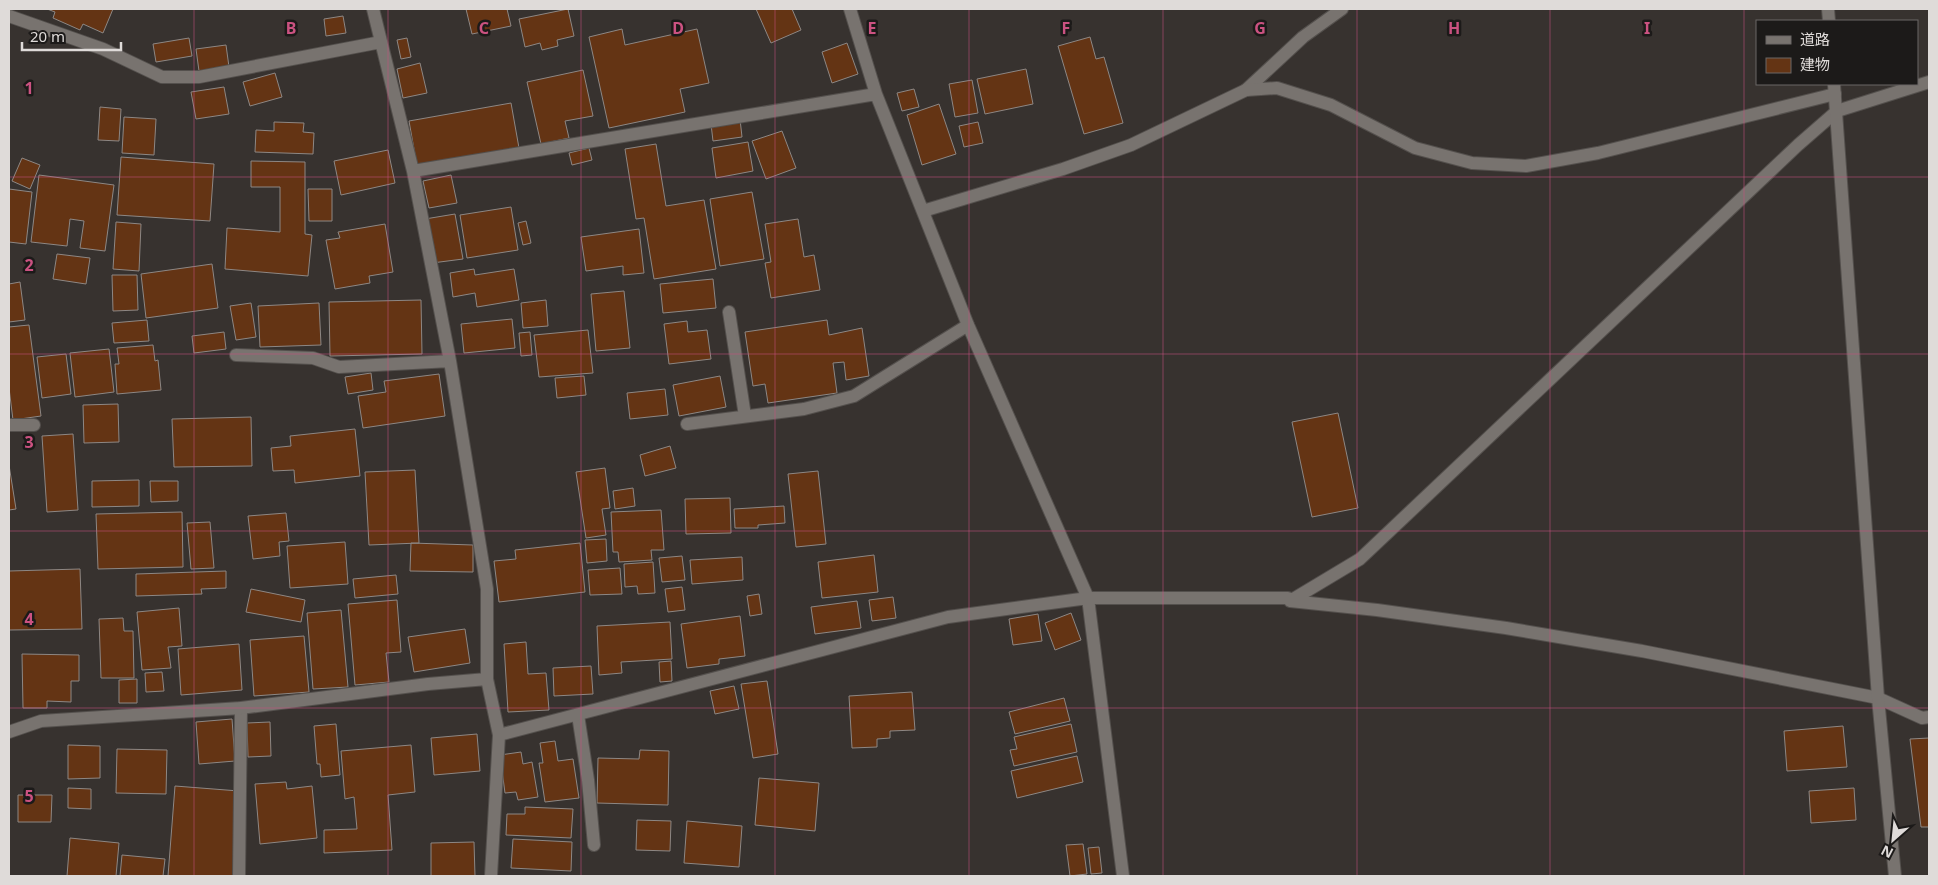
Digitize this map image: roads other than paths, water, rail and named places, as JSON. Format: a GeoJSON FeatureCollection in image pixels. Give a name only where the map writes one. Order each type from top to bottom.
{"type":"FeatureCollection","features":[{"type":"Feature","properties":{"kind":"street"},"geometry":{"type":"LineString","coordinates":[[373,9],[413,171],[450,361],[487,589],[487,679],[499,735],[492,876]]}},
{"type":"Feature","properties":{"kind":"street"},"geometry":{"type":"LineString","coordinates":[[850,9],[876,94],[968,325],[1088,598],[1123,876]]}},
{"type":"Feature","properties":{"kind":"street"},"geometry":{"type":"LineString","coordinates":[[923,211],[1063,169],[1131,145],[1246,90],[1303,37],[1342,9]]}},
{"type":"Feature","properties":{"kind":"street"},"geometry":{"type":"LineString","coordinates":[[9,16],[103,49],[162,77],[199,77],[381,42]]}},
{"type":"Feature","properties":{"kind":"street"},"geometry":{"type":"LineString","coordinates":[[1290,601],[1360,559],[1798,145],[1837,111],[1929,82]]}},
{"type":"Feature","properties":{"kind":"street"},"geometry":{"type":"LineString","coordinates":[[1246,90],[1277,88],[1331,105],[1415,148],[1472,163],[1526,166],[1598,153],[1835,89],[1878,698],[1895,876]]}},
{"type":"Feature","properties":{"kind":"street"},"geometry":{"type":"LineString","coordinates":[[413,171],[876,94]]}},
{"type":"Feature","properties":{"kind":"street"},"geometry":{"type":"LineString","coordinates":[[729,312],[745,416]]}},
{"type":"Feature","properties":{"kind":"street"},"geometry":{"type":"LineString","coordinates":[[687,424],[804,409],[854,396],[968,325]]}},
{"type":"Feature","properties":{"kind":"street"},"geometry":{"type":"LineString","coordinates":[[236,355],[313,358],[339,367],[450,361]]}},
{"type":"Feature","properties":{"kind":"street"},"geometry":{"type":"LineString","coordinates":[[9,425],[34,425]]}},
{"type":"Feature","properties":{"kind":"street"},"geometry":{"type":"LineString","coordinates":[[499,735],[948,617],[1088,598],[1288,598],[1290,601],[1377,610],[1506,628],[1642,651],[1878,698],[1922,718],[1929,717]]}},
{"type":"Feature","properties":{"kind":"street"},"geometry":{"type":"LineString","coordinates":[[9,732],[41,722],[241,708],[428,684],[487,679]]}},
{"type":"Feature","properties":{"kind":"street"},"geometry":{"type":"LineString","coordinates":[[239,876],[241,708]]}},
{"type":"Feature","properties":{"kind":"street"},"geometry":{"type":"LineString","coordinates":[[578,715],[588,780],[594,844]]}}]}
